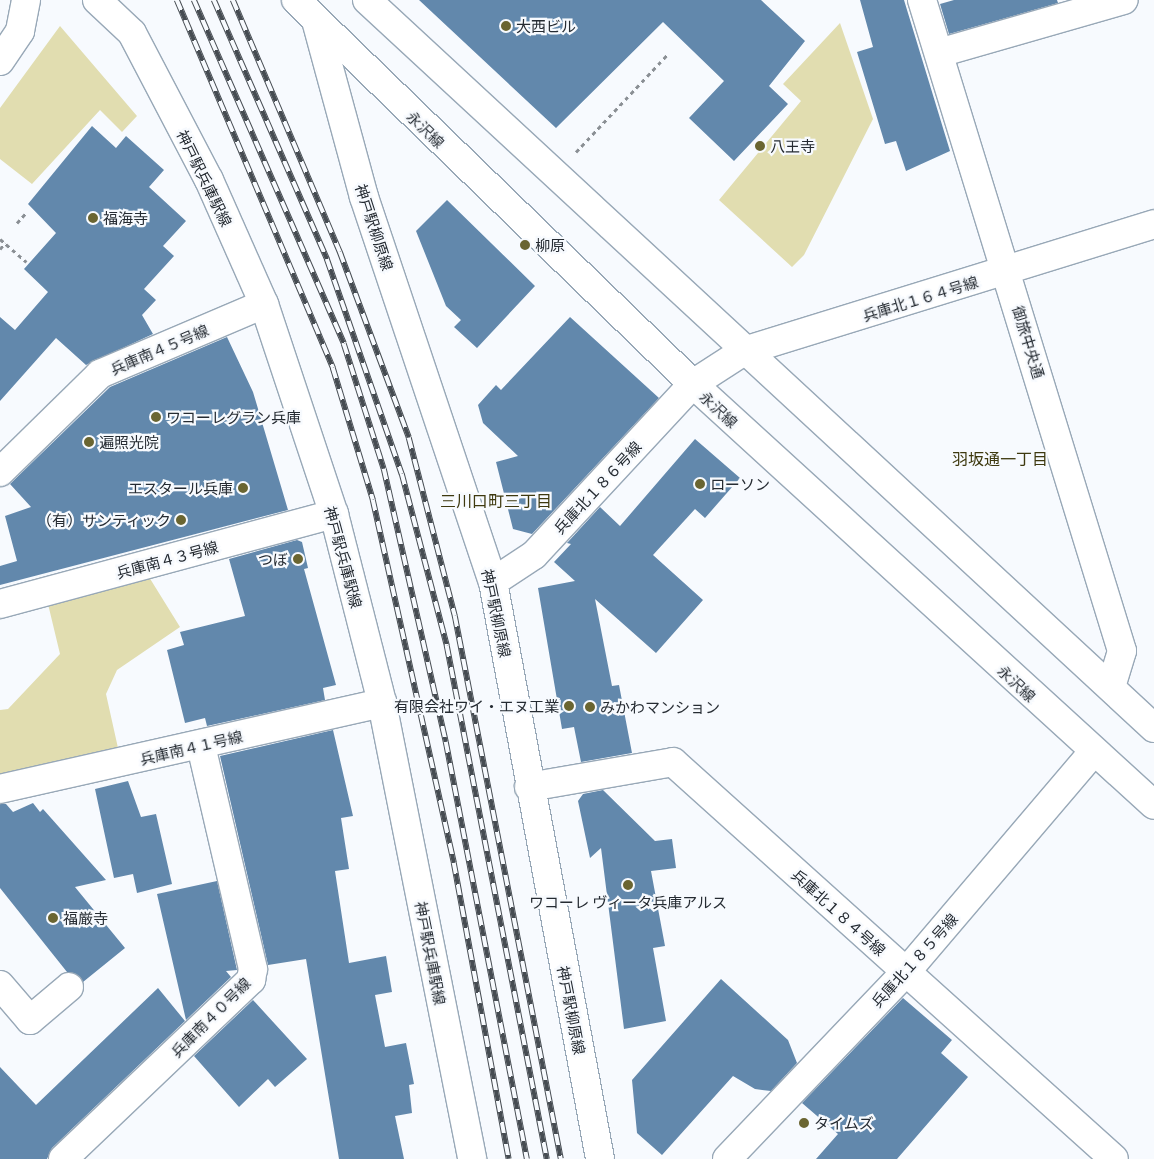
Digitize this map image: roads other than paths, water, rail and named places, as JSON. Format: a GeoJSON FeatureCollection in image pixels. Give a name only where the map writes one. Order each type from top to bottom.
{"type":"FeatureCollection","features":[{"type":"Feature","properties":{"kind":"street"},"geometry":{"type":"LineString","coordinates":[[0,61],[20,31],[26,0]]}},
{"type":"Feature","properties":{"kind":"street","name":"神戸駅兵庫駅線"},"geometry":{"type":"LineString","coordinates":[[97,0],[132,33],[209,180],[264,304],[334,514],[382,703],[472,1159]]}},
{"type":"Feature","properties":{"kind":"street","name":"永沢線"},"geometry":{"type":"LineString","coordinates":[[296,0],[317,24],[693,384],[1093,752],[1154,805]]}},
{"type":"Feature","properties":{"kind":"street"},"geometry":{"type":"LineString","coordinates":[[367,0],[744,352],[1152,725]]}},
{"type":"Feature","properties":{"kind":"street","name":"御旅中央通"},"geometry":{"type":"LineString","coordinates":[[922,0],[1008,271],[1122,651],[1111,686]]}},
{"type":"Feature","properties":{"kind":"street"},"geometry":{"type":"LineString","coordinates":[[939,53],[1124,0]]}},
{"type":"Feature","properties":{"kind":"street","name":"神戸駅柳原線"},"geometry":{"type":"LineString","coordinates":[[317,24],[364,197],[493,582],[529,787],[600,1159]]}},
{"type":"Feature","properties":{"kind":"street","name":"兵庫北１６４号線"},"geometry":{"type":"LineString","coordinates":[[693,384],[744,352],[1154,224]]}},
{"type":"Feature","properties":{"kind":"street","name":"兵庫南４５号線"},"geometry":{"type":"LineString","coordinates":[[0,472],[100,374],[264,304]]}},
{"type":"Feature","properties":{"kind":"street","name":"兵庫北１８６号線"},"geometry":{"type":"LineString","coordinates":[[493,582],[534,555],[693,384]]}},
{"type":"Feature","properties":{"kind":"street","name":"兵庫南４３号線"},"geometry":{"type":"LineString","coordinates":[[0,604],[334,514]]}},
{"type":"Feature","properties":{"kind":"street","name":"兵庫南４１号線"},"geometry":{"type":"LineString","coordinates":[[0,789],[382,703]]}},
{"type":"Feature","properties":{"kind":"street","name":"兵庫南４０号線"},"geometry":{"type":"LineString","coordinates":[[63,1159],[251,980],[253,969],[201,745]]}},
{"type":"Feature","properties":{"kind":"street","name":"兵庫北１８５号線"},"geometry":{"type":"LineString","coordinates":[[727,1159],[906,972],[1093,752]]}},
{"type":"Feature","properties":{"kind":"street","name":"兵庫北１８４号線"},"geometry":{"type":"LineString","coordinates":[[529,787],[673,762],[1114,1159]]}},
{"type":"Feature","properties":{"kind":"street"},"geometry":{"type":"LineString","coordinates":[[0,985],[30,1020],[69,988]]}},
{"type":"Feature","properties":{"kind":"railway"},"geometry":{"type":"LineString","coordinates":[[177,0],[333,368],[373,500],[454,863],[509,1159]]}},
{"type":"Feature","properties":{"kind":"railway"},"geometry":{"type":"LineString","coordinates":[[194,0],[344,344],[384,469],[446,742],[527,1159]]}},
{"type":"Feature","properties":{"kind":"railway"},"geometry":{"type":"LineString","coordinates":[[214,0],[327,259],[402,474],[447,646],[547,1159]]}},
{"type":"Feature","properties":{"kind":"railway"},"geometry":{"type":"LineString","coordinates":[[233,0],[340,252],[409,438],[455,616],[561,1159]]}},
{"type":"Feature","properties":{"kind":"place","name":"大西ビル"},"geometry":{"type":"Point","coordinates":[506,26]}},
{"type":"Feature","properties":{"kind":"place","name":"八王寺"},"geometry":{"type":"Point","coordinates":[760,146]}},
{"type":"Feature","properties":{"kind":"place","name":"福海寺"},"geometry":{"type":"Point","coordinates":[93,218]}},
{"type":"Feature","properties":{"kind":"place","name":"柳原"},"geometry":{"type":"Point","coordinates":[525,245]}},
{"type":"Feature","properties":{"kind":"place","name":"ワコーレグラン兵庫"},"geometry":{"type":"Point","coordinates":[156,417]}},
{"type":"Feature","properties":{"kind":"place","name":"遍照光院"},"geometry":{"type":"Point","coordinates":[89,442]}},
{"type":"Feature","properties":{"kind":"place","name":"ローソン"},"geometry":{"type":"Point","coordinates":[700,484]}},
{"type":"Feature","properties":{"kind":"place","name":"エスタール兵庫"},"geometry":{"type":"Point","coordinates":[243,488]}},
{"type":"Feature","properties":{"kind":"place","name":"（有）サンティック"},"geometry":{"type":"Point","coordinates":[181,520]}},
{"type":"Feature","properties":{"kind":"place","name":"つぼ"},"geometry":{"type":"Point","coordinates":[298,559]}},
{"type":"Feature","properties":{"kind":"place","name":"有限会社ワイ・エヌ工業"},"geometry":{"type":"Point","coordinates":[569,706]}},
{"type":"Feature","properties":{"kind":"place","name":"みかわマンション"},"geometry":{"type":"Point","coordinates":[590,707]}},
{"type":"Feature","properties":{"kind":"place","name":"ワコーレ ヴィータ兵庫アルス"},"geometry":{"type":"Point","coordinates":[628,885]}},
{"type":"Feature","properties":{"kind":"place","name":"福厳寺"},"geometry":{"type":"Point","coordinates":[53,918]}},
{"type":"Feature","properties":{"kind":"place","name":"タイムズ"},"geometry":{"type":"Point","coordinates":[804,1123]}},
{"type":"Feature","properties":{"kind":"district","name":"羽坂通一丁目"},"geometry":{"type":"Point","coordinates":[1000,458]}},
{"type":"Feature","properties":{"kind":"district","name":"三川口町三丁目"},"geometry":{"type":"Point","coordinates":[496,500]}}]}
